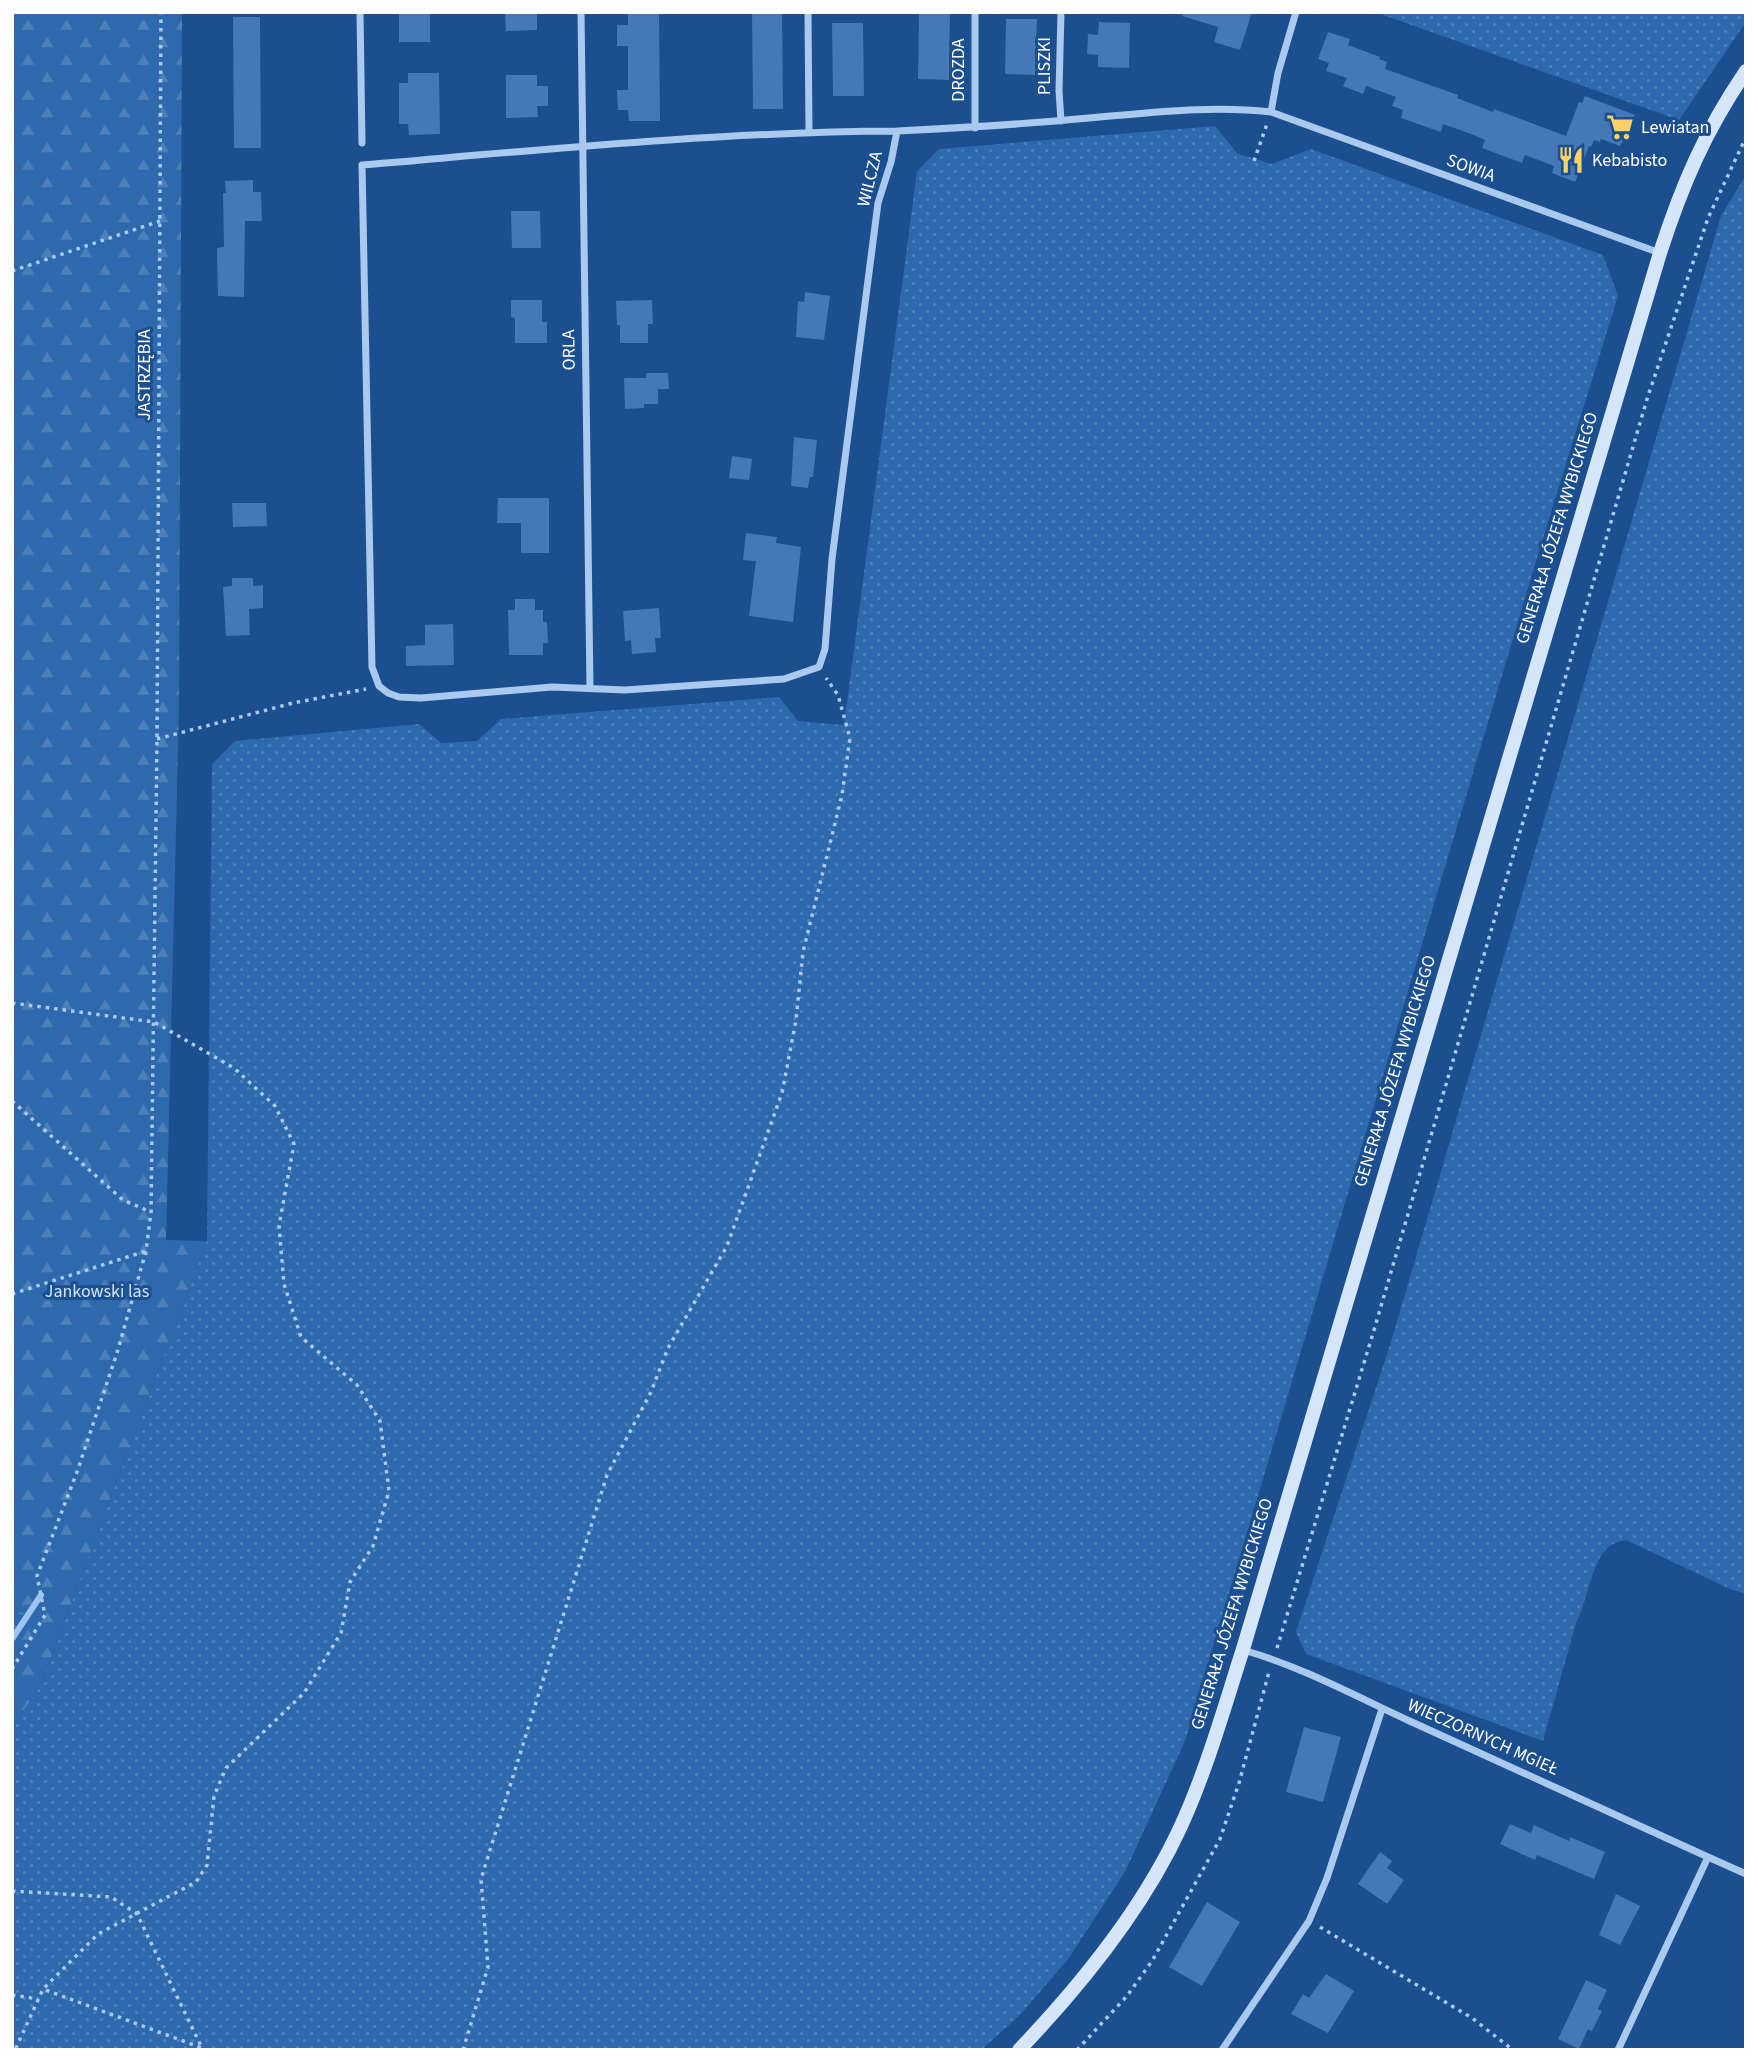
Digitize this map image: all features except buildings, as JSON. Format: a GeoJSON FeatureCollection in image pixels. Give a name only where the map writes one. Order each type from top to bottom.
{"type":"FeatureCollection","features":[{"type":"Feature","properties":{"kind":"main road","name":"GENERAŁA JÓZEFA WYBICKIEGO"},"geometry":{"type":"LineString","coordinates":[[1019,2050],[1095,1963],[1125,1922],[1154,1877],[1181,1826],[1195,1792],[1243,1649],[1660,253],[1684,181],[1706,134],[1746,71]]}},
{"type":"Feature","properties":{"kind":"street"},"geometry":{"type":"LineString","coordinates":[[360,12],[362,143]]}},
{"type":"Feature","properties":{"kind":"street","name":"ORLA"},"geometry":{"type":"LineString","coordinates":[[581,12],[590,688]]}},
{"type":"Feature","properties":{"kind":"street"},"geometry":{"type":"LineString","coordinates":[[808,12],[809,131]]}},
{"type":"Feature","properties":{"kind":"street","name":"DROZDA"},"geometry":{"type":"LineString","coordinates":[[975,12],[975,128]]}},
{"type":"Feature","properties":{"kind":"street","name":"PLISZKI"},"geometry":{"type":"LineString","coordinates":[[1061,12],[1059,91],[1062,121]]}},
{"type":"Feature","properties":{"kind":"street"},"geometry":{"type":"LineString","coordinates":[[1271,112],[1278,73],[1296,12]]}},
{"type":"Feature","properties":{"kind":"street","name":"WILCZA"},"geometry":{"type":"LineString","coordinates":[[818,667],[825,649],[834,545],[878,203],[891,162],[897,131],[975,128],[1196,108],[1236,108],[1271,112]]}},
{"type":"Feature","properties":{"kind":"street","name":"SOWIA"},"geometry":{"type":"LineString","coordinates":[[1271,112],[1660,253]]}},
{"type":"Feature","properties":{"kind":"street"},"geometry":{"type":"LineString","coordinates":[[818,667],[784,679],[625,690],[552,687],[421,698],[399,697],[379,686],[372,667],[362,165],[582,146],[809,131],[897,131]]}},
{"type":"Feature","properties":{"kind":"street","name":"WIECZORNYCH MGIEŁ"},"geometry":{"type":"LineString","coordinates":[[1243,1649],[1273,1658],[1746,1874]]}},
{"type":"Feature","properties":{"kind":"street"},"geometry":{"type":"LineString","coordinates":[[1222,2050],[1309,1921],[1327,1878],[1382,1709]]}},
{"type":"Feature","properties":{"kind":"street"},"geometry":{"type":"LineString","coordinates":[[1618,2050],[1708,1857]]}},
{"type":"Feature","properties":{"kind":"path","name":"JASTRZĘBIA"},"geometry":{"type":"LineString","coordinates":[[12,1669],[45,1615],[37,1576],[77,1472],[112,1366],[146,1251],[151,1212],[161,12]]}},
{"type":"Feature","properties":{"kind":"path"},"geometry":{"type":"LineString","coordinates":[[1254,161],[1271,112]]}},
{"type":"Feature","properties":{"kind":"path"},"geometry":{"type":"LineString","coordinates":[[1077,2050],[1127,1996],[1152,1961],[1220,1839],[1378,1317],[1647,399],[1708,218],[1746,137]]}},
{"type":"Feature","properties":{"kind":"path"},"geometry":{"type":"LineString","coordinates":[[12,271],[160,221]]}},
{"type":"Feature","properties":{"kind":"path"},"geometry":{"type":"LineString","coordinates":[[463,2050],[488,1967],[481,1879],[607,1475],[651,1392],[668,1349],[727,1246],[782,1093],[796,1020],[803,952],[842,795],[850,738],[838,695],[818,667]]}},
{"type":"Feature","properties":{"kind":"path"},"geometry":{"type":"LineString","coordinates":[[157,738],[293,703],[379,686]]}},
{"type":"Feature","properties":{"kind":"path"},"geometry":{"type":"LineString","coordinates":[[12,1003],[154,1022],[234,1068],[275,1106],[294,1144],[279,1226],[285,1284],[301,1338],[357,1385],[380,1421],[388,1492],[373,1546],[350,1582],[341,1633],[304,1693],[226,1768],[214,1796],[207,1865],[196,1882],[98,1934],[43,1989],[15,2050]]}},
{"type":"Feature","properties":{"kind":"path"},"geometry":{"type":"LineString","coordinates":[[12,1101],[123,1200],[151,1212]]}},
{"type":"Feature","properties":{"kind":"path"},"geometry":{"type":"LineString","coordinates":[[12,1294],[146,1251]]}},
{"type":"Feature","properties":{"kind":"path"},"geometry":{"type":"LineString","coordinates":[[12,1891],[111,1898],[137,1914],[202,2048],[43,1989]]}},
{"type":"Feature","properties":{"kind":"path"},"geometry":{"type":"LineString","coordinates":[[1309,1921],[1472,2018],[1513,2050]]}},
{"type":"Feature","properties":{"kind":"path"},"geometry":{"type":"LineString","coordinates":[[12,1995],[38,1999]]}},
{"type":"Feature","properties":{"kind":"green space","name":"Jankowski las"},"geometry":{"type":"Polygon","coordinates":[[[12,12],[182,12],[179,707],[166,1240],[207,1241],[40,1686],[12,1728],[12,12]]]}},
{"type":"Feature","properties":{"kind":"green space"},"geometry":{"type":"Polygon","coordinates":[[[1375,12],[1746,12],[1746,22],[1679,120],[1375,12]]]}},
{"type":"Feature","properties":{"kind":"green space"},"geometry":{"type":"Polygon","coordinates":[[[1215,126],[1238,154],[1272,164],[1311,149],[1603,255],[1618,296],[1539,551],[1185,1741],[1126,1870],[1069,1958],[1021,2014],[981,2050],[12,2050],[12,1728],[40,1686],[207,1241],[212,764],[235,741],[419,724],[441,743],[477,741],[501,719],[779,697],[798,721],[844,725],[917,171],[939,149],[1215,126]]]}},
{"type":"Feature","properties":{"kind":"green space"},"geometry":{"type":"Polygon","coordinates":[[[1746,175],[1746,1594],[1626,1540],[1610,1546],[1594,1570],[1576,1623],[1543,1741],[1306,1654],[1296,1632],[1391,1342],[1721,216],[1746,175]]]}},
{"type":"Feature","properties":{"kind":"green space"},"geometry":{"type":"Polygon","coordinates":[[[12,1604],[30,1619],[12,1651],[12,1604]]]}},
{"type":"Feature","properties":{"kind":"waterway"},"geometry":{"type":"LineString","coordinates":[[12,1639],[41,1595]]}},
{"type":"Feature","properties":{"kind":"place","name":"Lewiatan"},"geometry":{"type":"Point","coordinates":[1620,127]}},
{"type":"Feature","properties":{"kind":"place","name":"Kebabisto"},"geometry":{"type":"Point","coordinates":[1571,160]}}]}
